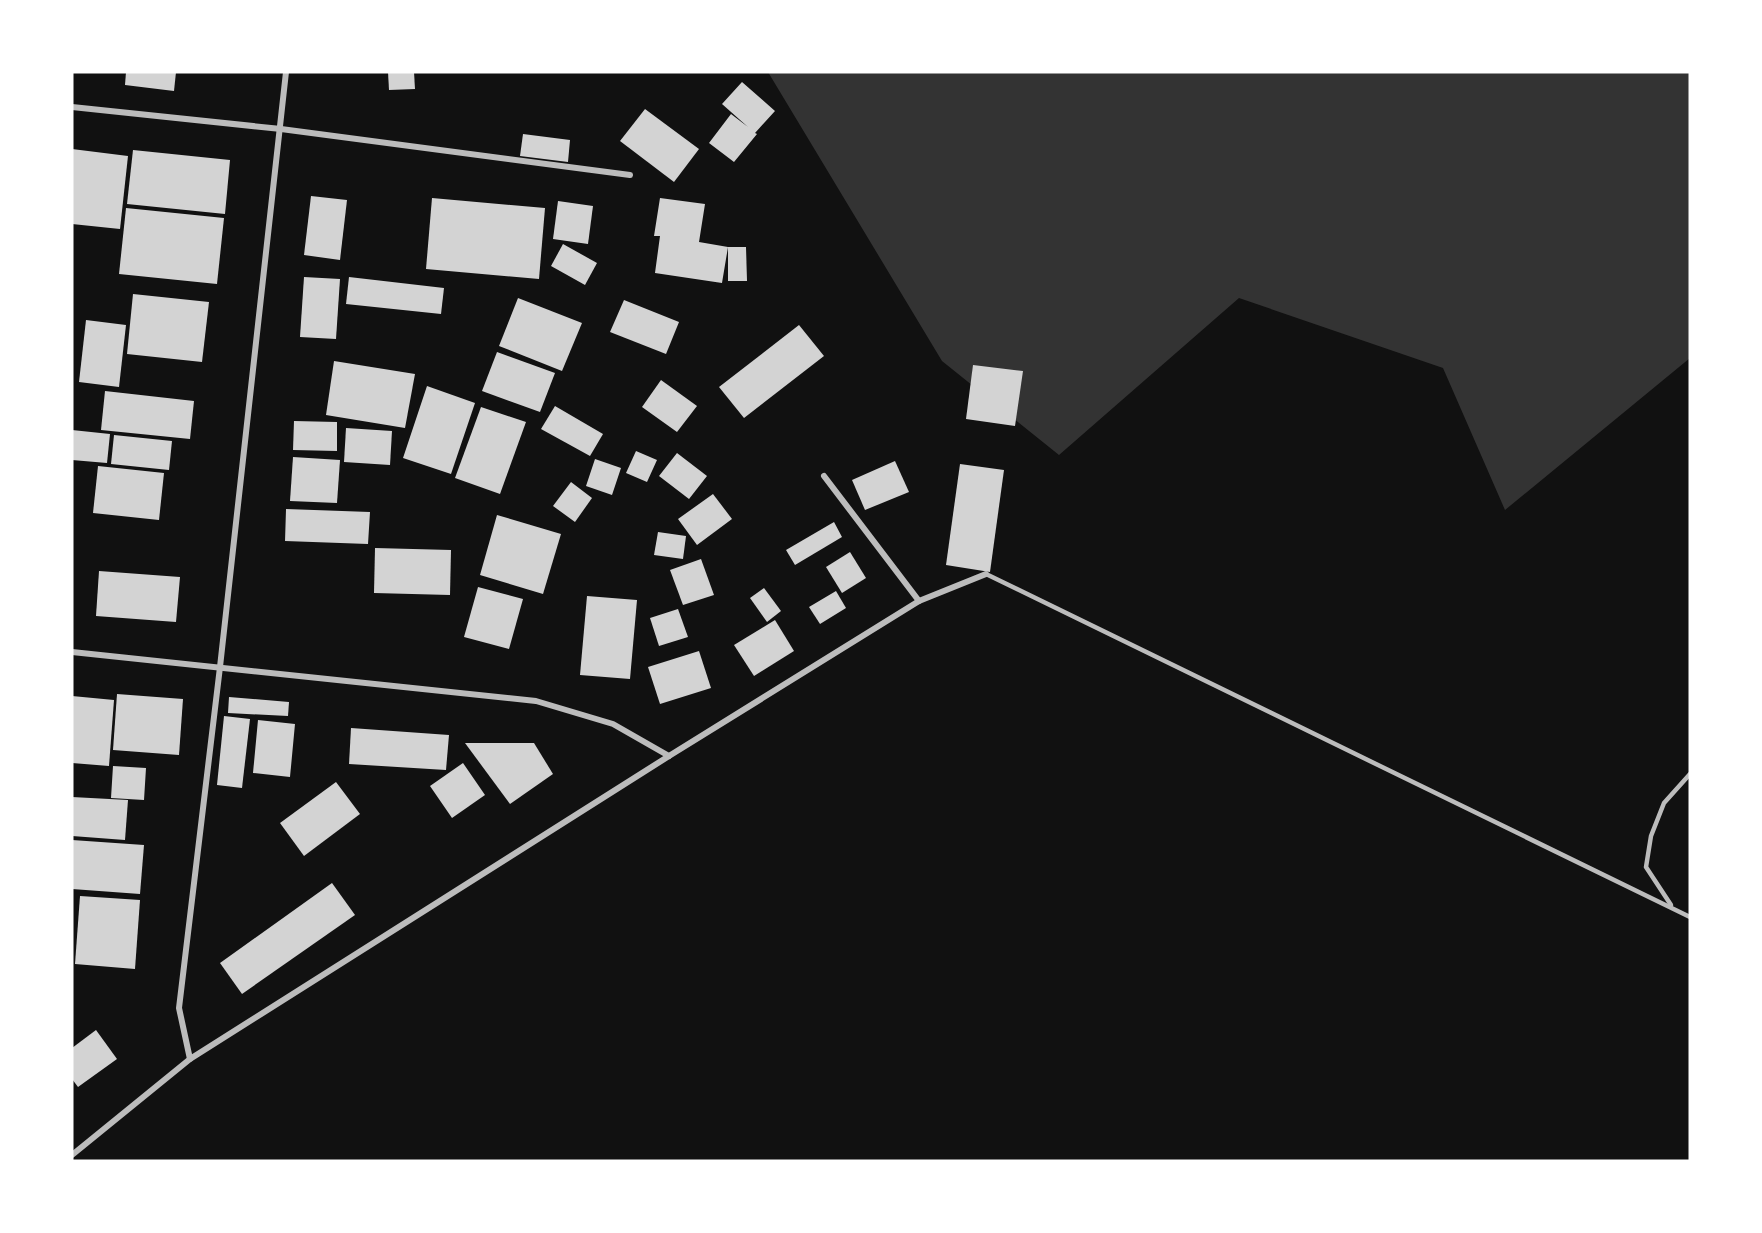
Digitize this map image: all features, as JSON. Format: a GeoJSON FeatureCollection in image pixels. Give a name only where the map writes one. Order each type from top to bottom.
{"type":"FeatureCollection","features":[{"type":"Feature","properties":{"kind":"street"},"geometry":{"type":"LineString","coordinates":[[190,1059],[179,1008],[220,667],[286,72]]}},
{"type":"Feature","properties":{"kind":"street"},"geometry":{"type":"LineString","coordinates":[[72,107],[281,129],[630,175]]}},
{"type":"Feature","properties":{"kind":"street"},"geometry":{"type":"LineString","coordinates":[[824,476],[919,601]]}},
{"type":"Feature","properties":{"kind":"street"},"geometry":{"type":"LineString","coordinates":[[72,1155],[190,1059],[919,601],[986,574]]}},
{"type":"Feature","properties":{"kind":"street"},"geometry":{"type":"LineString","coordinates":[[72,652],[536,701],[614,724],[669,756]]}},
{"type":"Feature","properties":{"kind":"lane"},"geometry":{"type":"LineString","coordinates":[[986,574],[1690,917]]}},
{"type":"Feature","properties":{"kind":"lane"},"geometry":{"type":"LineString","coordinates":[[1672,907],[1646,867],[1651,836],[1664,802],[1690,774]]}},
{"type":"Feature","properties":{"kind":"shaded area"},"geometry":{"type":"Polygon","coordinates":[[[768,72],[1690,72],[1690,358],[1505,510],[1443,368],[1239,298],[1059,455],[942,361],[768,72]]]}},
{"type":"Feature","properties":{"kind":"building"},"geometry":{"type":"Polygon","coordinates":[[[126,72],[176,72],[174,91],[125,85],[126,72]]]}},
{"type":"Feature","properties":{"kind":"building"},"geometry":{"type":"Polygon","coordinates":[[[388,72],[414,72],[415,89],[389,90],[388,72]]]}},
{"type":"Feature","properties":{"kind":"building"},"geometry":{"type":"Polygon","coordinates":[[[742,82],[775,111],[755,133],[757,134],[734,162],[709,143],[731,114],[748,127],[722,104],[742,82]]]}},
{"type":"Feature","properties":{"kind":"building"},"geometry":{"type":"Polygon","coordinates":[[[645,109],[699,149],[674,182],[620,141],[645,109]]]}},
{"type":"Feature","properties":{"kind":"building"},"geometry":{"type":"Polygon","coordinates":[[[523,134],[570,140],[568,162],[520,156],[523,134]]]}},
{"type":"Feature","properties":{"kind":"building"},"geometry":{"type":"Polygon","coordinates":[[[72,149],[128,156],[120,229],[72,224],[72,149]]]}},
{"type":"Feature","properties":{"kind":"building"},"geometry":{"type":"Polygon","coordinates":[[[133,150],[230,160],[225,214],[127,204],[133,150]]]}},
{"type":"Feature","properties":{"kind":"building"},"geometry":{"type":"Polygon","coordinates":[[[311,196],[347,200],[340,260],[304,255],[311,196]]]}},
{"type":"Feature","properties":{"kind":"building"},"geometry":{"type":"Polygon","coordinates":[[[432,198],[545,208],[539,279],[426,269],[432,198]]]}},
{"type":"Feature","properties":{"kind":"building"},"geometry":{"type":"Polygon","coordinates":[[[660,198],[705,204],[699,242],[728,247],[722,283],[655,273],[660,236],[654,236],[660,198]]]}},
{"type":"Feature","properties":{"kind":"building"},"geometry":{"type":"Polygon","coordinates":[[[558,201],[593,206],[588,244],[553,239],[558,201]]]}},
{"type":"Feature","properties":{"kind":"building"},"geometry":{"type":"Polygon","coordinates":[[[126,208],[224,218],[217,284],[119,274],[126,208]]]}},
{"type":"Feature","properties":{"kind":"building"},"geometry":{"type":"Polygon","coordinates":[[[563,244],[597,263],[585,285],[551,266],[563,244]]]}},
{"type":"Feature","properties":{"kind":"building"},"geometry":{"type":"Polygon","coordinates":[[[728,247],[746,247],[747,281],[728,281],[728,247]]]}},
{"type":"Feature","properties":{"kind":"building"},"geometry":{"type":"Polygon","coordinates":[[[304,277],[340,279],[336,339],[300,337],[304,277]]]}},
{"type":"Feature","properties":{"kind":"building"},"geometry":{"type":"Polygon","coordinates":[[[349,277],[444,288],[441,314],[346,304],[349,277]]]}},
{"type":"Feature","properties":{"kind":"building"},"geometry":{"type":"Polygon","coordinates":[[[133,294],[209,302],[202,362],[127,354],[133,294]]]}},
{"type":"Feature","properties":{"kind":"building"},"geometry":{"type":"Polygon","coordinates":[[[518,298],[582,323],[562,371],[499,346],[518,298]]]}},
{"type":"Feature","properties":{"kind":"building"},"geometry":{"type":"Polygon","coordinates":[[[624,300],[679,322],[666,354],[610,332],[624,300]]]}},
{"type":"Feature","properties":{"kind":"building"},"geometry":{"type":"Polygon","coordinates":[[[86,320],[126,325],[119,387],[79,382],[86,320]]]}},
{"type":"Feature","properties":{"kind":"building"},"geometry":{"type":"Polygon","coordinates":[[[799,325],[824,356],[744,418],[719,387],[799,325]]]}},
{"type":"Feature","properties":{"kind":"building"},"geometry":{"type":"Polygon","coordinates":[[[497,352],[555,373],[540,412],[482,391],[497,352]]]}},
{"type":"Feature","properties":{"kind":"building"},"geometry":{"type":"Polygon","coordinates":[[[334,361],[415,374],[405,428],[326,415],[334,361]]]}},
{"type":"Feature","properties":{"kind":"building"},"geometry":{"type":"Polygon","coordinates":[[[973,365],[1023,371],[1015,426],[966,419],[973,365]]]}},
{"type":"Feature","properties":{"kind":"building"},"geometry":{"type":"Polygon","coordinates":[[[661,380],[697,406],[677,432],[642,407],[661,380]]]}},
{"type":"Feature","properties":{"kind":"building"},"geometry":{"type":"Polygon","coordinates":[[[427,386],[475,403],[451,474],[403,458],[427,386]]]}},
{"type":"Feature","properties":{"kind":"building"},"geometry":{"type":"Polygon","coordinates":[[[105,391],[194,401],[190,439],[101,430],[105,391]]]}},
{"type":"Feature","properties":{"kind":"building"},"geometry":{"type":"Polygon","coordinates":[[[555,406],[603,434],[590,456],[541,429],[555,406]]]}},
{"type":"Feature","properties":{"kind":"building"},"geometry":{"type":"Polygon","coordinates":[[[481,407],[526,422],[500,494],[455,478],[481,407]]]}},
{"type":"Feature","properties":{"kind":"building"},"geometry":{"type":"Polygon","coordinates":[[[294,421],[337,422],[337,451],[293,450],[294,421]]]}},
{"type":"Feature","properties":{"kind":"building"},"geometry":{"type":"Polygon","coordinates":[[[346,428],[392,431],[390,465],[344,462],[346,428]]]}},
{"type":"Feature","properties":{"kind":"building"},"geometry":{"type":"Polygon","coordinates":[[[72,430],[110,434],[107,463],[72,460],[72,430]]]}},
{"type":"Feature","properties":{"kind":"building"},"geometry":{"type":"Polygon","coordinates":[[[114,435],[172,441],[169,470],[111,464],[114,435]]]}},
{"type":"Feature","properties":{"kind":"building"},"geometry":{"type":"Polygon","coordinates":[[[636,451],[657,460],[647,482],[626,473],[636,451]]]}},
{"type":"Feature","properties":{"kind":"building"},"geometry":{"type":"Polygon","coordinates":[[[677,453],[707,476],[689,499],[659,476],[677,453]]]}},
{"type":"Feature","properties":{"kind":"building"},"geometry":{"type":"Polygon","coordinates":[[[293,457],[340,460],[337,503],[290,501],[293,457]]]}},
{"type":"Feature","properties":{"kind":"building"},"geometry":{"type":"Polygon","coordinates":[[[595,459],[621,468],[612,495],[586,486],[595,459]]]}},
{"type":"Feature","properties":{"kind":"building"},"geometry":{"type":"Polygon","coordinates":[[[895,461],[909,492],[865,510],[852,480],[895,461]]]}},
{"type":"Feature","properties":{"kind":"building"},"geometry":{"type":"Polygon","coordinates":[[[960,464],[1004,470],[990,572],[946,565],[960,464]]]}},
{"type":"Feature","properties":{"kind":"building"},"geometry":{"type":"Polygon","coordinates":[[[98,466],[164,473],[159,520],[93,513],[98,466]]]}},
{"type":"Feature","properties":{"kind":"building"},"geometry":{"type":"Polygon","coordinates":[[[571,482],[592,498],[575,522],[553,506],[571,482]]]}},
{"type":"Feature","properties":{"kind":"building"},"geometry":{"type":"Polygon","coordinates":[[[713,494],[732,519],[697,545],[678,519],[713,494]]]}},
{"type":"Feature","properties":{"kind":"building"},"geometry":{"type":"Polygon","coordinates":[[[286,509],[370,512],[368,544],[285,541],[286,509]]]}},
{"type":"Feature","properties":{"kind":"building"},"geometry":{"type":"Polygon","coordinates":[[[497,515],[561,534],[543,594],[480,575],[497,515]]]}},
{"type":"Feature","properties":{"kind":"building"},"geometry":{"type":"Polygon","coordinates":[[[834,522],[842,537],[795,565],[786,550],[834,522]]]}},
{"type":"Feature","properties":{"kind":"building"},"geometry":{"type":"Polygon","coordinates":[[[658,532],[686,536],[683,559],[654,555],[658,532]]]}},
{"type":"Feature","properties":{"kind":"building"},"geometry":{"type":"Polygon","coordinates":[[[375,548],[451,550],[450,595],[374,593],[375,548]]]}},
{"type":"Feature","properties":{"kind":"building"},"geometry":{"type":"Polygon","coordinates":[[[850,552],[866,578],[842,593],[826,567],[850,552]]]}},
{"type":"Feature","properties":{"kind":"building"},"geometry":{"type":"Polygon","coordinates":[[[701,559],[714,595],[683,605],[670,570],[701,559]]]}},
{"type":"Feature","properties":{"kind":"building"},"geometry":{"type":"Polygon","coordinates":[[[99,571],[180,577],[176,622],[96,616],[99,571]]]}},
{"type":"Feature","properties":{"kind":"building"},"geometry":{"type":"Polygon","coordinates":[[[478,587],[523,599],[509,649],[464,637],[478,587]]]}},
{"type":"Feature","properties":{"kind":"building"},"geometry":{"type":"Polygon","coordinates":[[[764,588],[781,611],[767,622],[750,598],[764,588]]]}},
{"type":"Feature","properties":{"kind":"building"},"geometry":{"type":"Polygon","coordinates":[[[836,591],[846,608],[820,624],[809,607],[836,591]]]}},
{"type":"Feature","properties":{"kind":"building"},"geometry":{"type":"Polygon","coordinates":[[[587,596],[637,600],[630,679],[580,675],[587,596]]]}},
{"type":"Feature","properties":{"kind":"building"},"geometry":{"type":"Polygon","coordinates":[[[678,609],[688,637],[659,646],[650,618],[678,609]]]}},
{"type":"Feature","properties":{"kind":"building"},"geometry":{"type":"Polygon","coordinates":[[[775,620],[794,651],[754,676],[734,645],[775,620]]]}},
{"type":"Feature","properties":{"kind":"building"},"geometry":{"type":"Polygon","coordinates":[[[699,651],[711,688],[660,704],[648,667],[699,651]]]}},
{"type":"Feature","properties":{"kind":"building"},"geometry":{"type":"Polygon","coordinates":[[[117,694],[183,699],[179,755],[113,750],[117,694]]]}},
{"type":"Feature","properties":{"kind":"building"},"geometry":{"type":"Polygon","coordinates":[[[72,696],[114,700],[109,766],[72,763],[72,696]]]}},
{"type":"Feature","properties":{"kind":"building"},"geometry":{"type":"Polygon","coordinates":[[[229,697],[289,702],[288,716],[228,713],[229,697]]]}},
{"type":"Feature","properties":{"kind":"building"},"geometry":{"type":"Polygon","coordinates":[[[224,716],[250,719],[242,788],[217,785],[224,716]]]}},
{"type":"Feature","properties":{"kind":"building"},"geometry":{"type":"Polygon","coordinates":[[[258,720],[295,724],[290,777],[253,773],[258,720]]]}},
{"type":"Feature","properties":{"kind":"building"},"geometry":{"type":"Polygon","coordinates":[[[351,728],[449,735],[446,770],[349,764],[351,728]]]}},
{"type":"Feature","properties":{"kind":"building"},"geometry":{"type":"Polygon","coordinates":[[[465,743],[534,743],[553,774],[510,804],[465,743]]]}},
{"type":"Feature","properties":{"kind":"building"},"geometry":{"type":"Polygon","coordinates":[[[463,763],[485,795],[452,818],[430,786],[463,763]]]}},
{"type":"Feature","properties":{"kind":"building"},"geometry":{"type":"Polygon","coordinates":[[[113,766],[146,768],[144,800],[111,798],[113,766]]]}},
{"type":"Feature","properties":{"kind":"building"},"geometry":{"type":"Polygon","coordinates":[[[336,782],[360,814],[304,856],[280,823],[336,782]]]}},
{"type":"Feature","properties":{"kind":"building"},"geometry":{"type":"Polygon","coordinates":[[[72,797],[128,800],[125,840],[72,836],[72,797]]]}},
{"type":"Feature","properties":{"kind":"building"},"geometry":{"type":"Polygon","coordinates":[[[72,840],[144,845],[140,894],[72,889],[72,840]]]}},
{"type":"Feature","properties":{"kind":"building"},"geometry":{"type":"Polygon","coordinates":[[[332,883],[355,915],[242,994],[220,963],[332,883]]]}},
{"type":"Feature","properties":{"kind":"building"},"geometry":{"type":"Polygon","coordinates":[[[80,896],[140,900],[135,969],[75,964],[80,896]]]}},
{"type":"Feature","properties":{"kind":"building"},"geometry":{"type":"Polygon","coordinates":[[[96,1030],[117,1059],[78,1087],[72,1079],[72,1048],[96,1030]]]}}]}
